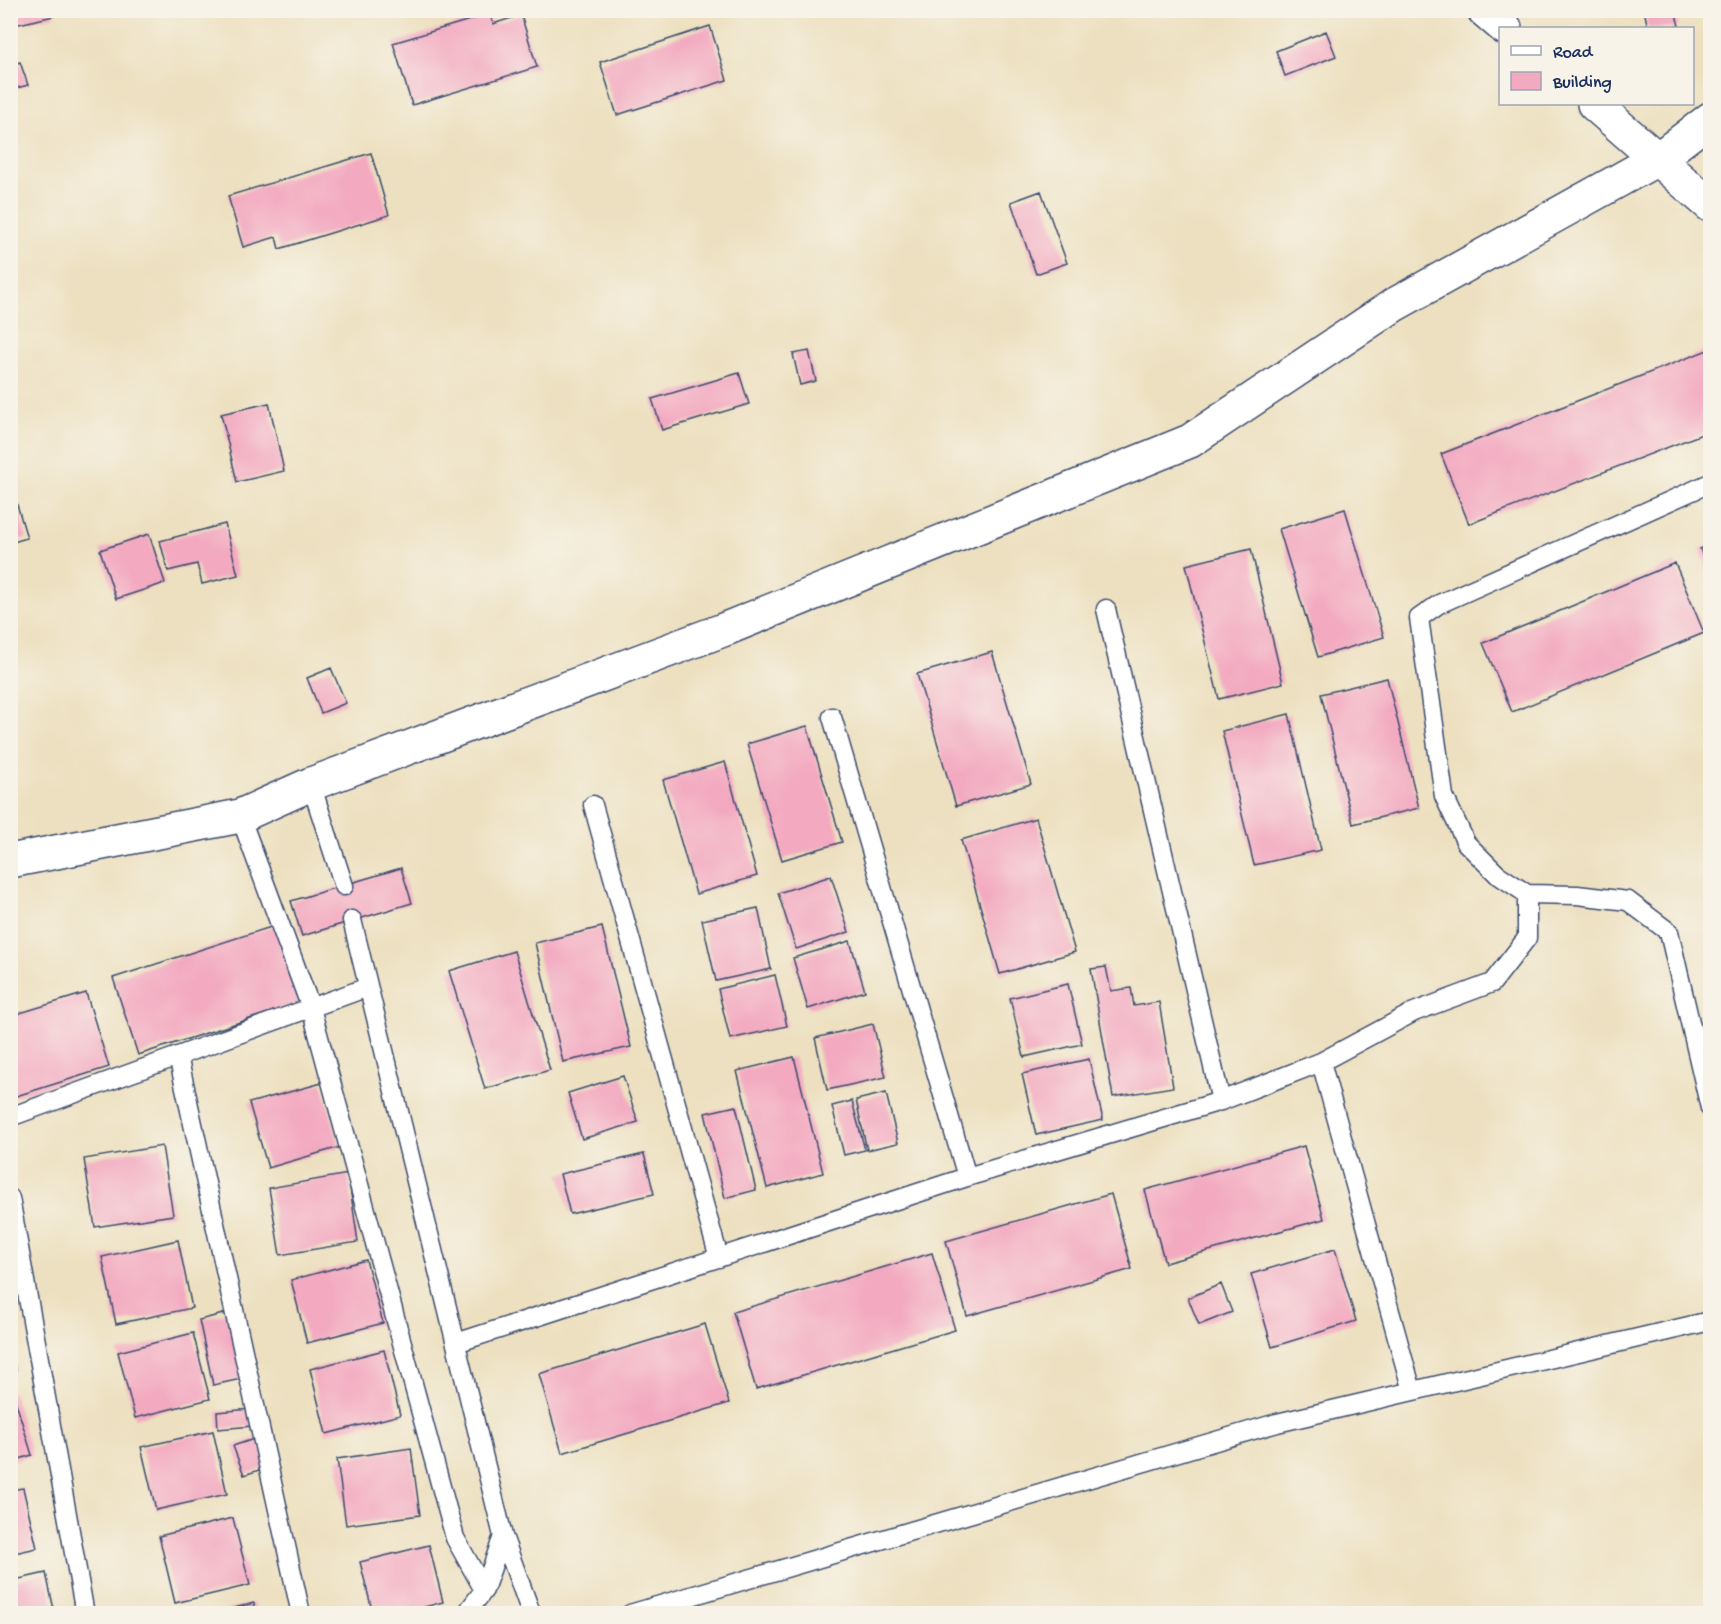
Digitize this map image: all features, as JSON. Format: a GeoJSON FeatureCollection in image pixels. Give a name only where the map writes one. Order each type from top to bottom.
{"type":"FeatureCollection","features":[{"type":"Feature","properties":{"kind":"street"},"geometry":{"type":"LineString","coordinates":[[1484,10],[1504,27]]}},
{"type":"Feature","properties":{"kind":"street"},"geometry":{"type":"LineString","coordinates":[[1595,105],[1659,158],[1710,205]]}},
{"type":"Feature","properties":{"kind":"street"},"geometry":{"type":"LineString","coordinates":[[10,861],[240,816],[311,784],[723,630],[1190,441],[1394,305],[1659,158],[1710,119]]}},
{"type":"Feature","properties":{"kind":"lane"},"geometry":{"type":"LineString","coordinates":[[1710,483],[1439,604],[1419,618],[1444,796],[1466,843],[1497,874],[1527,894],[1577,895],[1628,901],[1669,932],[1710,1108]]}},
{"type":"Feature","properties":{"kind":"lane"},"geometry":{"type":"LineString","coordinates":[[1106,609],[1221,1101]]}},
{"type":"Feature","properties":{"kind":"lane"},"geometry":{"type":"LineString","coordinates":[[832,717],[967,1177]]}},
{"type":"Feature","properties":{"kind":"lane"},"geometry":{"type":"LineString","coordinates":[[311,784],[344,886]]}},
{"type":"Feature","properties":{"kind":"lane"},"geometry":{"type":"LineString","coordinates":[[593,805],[719,1258]]}},
{"type":"Feature","properties":{"kind":"lane"},"geometry":{"type":"LineString","coordinates":[[240,816],[311,1008],[455,1538],[484,1590]]}},
{"type":"Feature","properties":{"kind":"lane"},"geometry":{"type":"LineString","coordinates":[[456,1344],[967,1177],[1221,1101],[1321,1062],[1414,1012],[1492,983],[1527,938],[1527,894]]}},
{"type":"Feature","properties":{"kind":"lane"},"geometry":{"type":"LineString","coordinates":[[352,920],[503,1536],[530,1610],[534,1614]]}},
{"type":"Feature","properties":{"kind":"lane"},"geometry":{"type":"LineString","coordinates":[[10,1117],[368,987]]}},
{"type":"Feature","properties":{"kind":"lane"},"geometry":{"type":"LineString","coordinates":[[178,1056],[301,1614]]}},
{"type":"Feature","properties":{"kind":"lane"},"geometry":{"type":"LineString","coordinates":[[1321,1062],[1412,1391]]}},
{"type":"Feature","properties":{"kind":"lane"},"geometry":{"type":"LineString","coordinates":[[10,1198],[85,1614]]}},
{"type":"Feature","properties":{"kind":"lane"},"geometry":{"type":"LineString","coordinates":[[630,1614],[1277,1423],[1710,1321]]}},
{"type":"Feature","properties":{"kind":"lane"},"geometry":{"type":"LineString","coordinates":[[466,1614],[484,1590],[503,1536]]}},
{"type":"Feature","properties":{"kind":"building"},"geometry":{"type":"Polygon","coordinates":[[[10,10],[53,10],[54,16],[10,26],[10,10]]]}},
{"type":"Feature","properties":{"kind":"building"},"geometry":{"type":"Polygon","coordinates":[[[1644,10],[1675,10],[1679,26],[1648,27],[1644,10]]]}},
{"type":"Feature","properties":{"kind":"building"},"geometry":{"type":"Polygon","coordinates":[[[490,14],[493,24],[521,15],[537,67],[412,105],[393,43],[490,14]]]}},
{"type":"Feature","properties":{"kind":"building"},"geometry":{"type":"Polygon","coordinates":[[[710,26],[727,80],[617,115],[600,62],[710,26]]]}},
{"type":"Feature","properties":{"kind":"building"},"geometry":{"type":"Polygon","coordinates":[[[1326,31],[1336,56],[1285,76],[1276,51],[1326,31]]]}},
{"type":"Feature","properties":{"kind":"building"},"geometry":{"type":"Polygon","coordinates":[[[20,62],[28,85],[10,90],[10,65],[20,62]]]}},
{"type":"Feature","properties":{"kind":"building"},"geometry":{"type":"Polygon","coordinates":[[[371,153],[389,215],[279,249],[276,237],[243,247],[228,196],[371,153]]]}},
{"type":"Feature","properties":{"kind":"building"},"geometry":{"type":"Polygon","coordinates":[[[1041,191],[1067,263],[1036,274],[1011,202],[1041,191]]]}},
{"type":"Feature","properties":{"kind":"building"},"geometry":{"type":"Polygon","coordinates":[[[1710,349],[1710,431],[1469,524],[1441,454],[1710,349]]]}},
{"type":"Feature","properties":{"kind":"building"},"geometry":{"type":"Polygon","coordinates":[[[809,351],[816,381],[800,385],[793,354],[809,351]]]}},
{"type":"Feature","properties":{"kind":"building"},"geometry":{"type":"Polygon","coordinates":[[[739,373],[749,404],[662,430],[652,399],[739,373]]]}},
{"type":"Feature","properties":{"kind":"building"},"geometry":{"type":"Polygon","coordinates":[[[269,403],[284,471],[237,482],[221,414],[269,403]]]}},
{"type":"Feature","properties":{"kind":"building"},"geometry":{"type":"Polygon","coordinates":[[[10,481],[27,538],[10,543],[10,481]]]}},
{"type":"Feature","properties":{"kind":"building"},"geometry":{"type":"Polygon","coordinates":[[[1345,509],[1384,637],[1318,657],[1279,529],[1345,509]]]}},
{"type":"Feature","properties":{"kind":"building"},"geometry":{"type":"Polygon","coordinates":[[[225,524],[238,575],[202,584],[197,564],[168,571],[160,541],[225,524]]]}},
{"type":"Feature","properties":{"kind":"building"},"geometry":{"type":"Polygon","coordinates":[[[149,534],[165,583],[116,599],[100,550],[149,534]]]}},
{"type":"Feature","properties":{"kind":"building"},"geometry":{"type":"Polygon","coordinates":[[[1710,545],[1710,574],[1700,549],[1710,545]]]}},
{"type":"Feature","properties":{"kind":"building"},"geometry":{"type":"Polygon","coordinates":[[[1251,549],[1283,683],[1219,699],[1186,565],[1251,549]]]}},
{"type":"Feature","properties":{"kind":"building"},"geometry":{"type":"Polygon","coordinates":[[[1675,563],[1704,633],[1512,712],[1483,643],[1675,563]]]}},
{"type":"Feature","properties":{"kind":"building"},"geometry":{"type":"Polygon","coordinates":[[[992,652],[1031,784],[956,806],[917,674],[992,652]]]}},
{"type":"Feature","properties":{"kind":"building"},"geometry":{"type":"Polygon","coordinates":[[[331,668],[346,703],[321,713],[307,678],[331,668]]]}},
{"type":"Feature","properties":{"kind":"building"},"geometry":{"type":"Polygon","coordinates":[[[1387,678],[1419,808],[1353,824],[1321,694],[1387,678]]]}},
{"type":"Feature","properties":{"kind":"building"},"geometry":{"type":"Polygon","coordinates":[[[1289,714],[1321,850],[1254,865],[1222,731],[1289,714]]]}},
{"type":"Feature","properties":{"kind":"building"},"geometry":{"type":"Polygon","coordinates":[[[807,726],[842,842],[782,860],[747,744],[807,726]]]}},
{"type":"Feature","properties":{"kind":"building"},"geometry":{"type":"Polygon","coordinates":[[[725,762],[757,876],[696,894],[663,780],[725,762]]]}},
{"type":"Feature","properties":{"kind":"building"},"geometry":{"type":"Polygon","coordinates":[[[1036,818],[1075,952],[1000,974],[961,840],[1036,818]]]}},
{"type":"Feature","properties":{"kind":"building"},"geometry":{"type":"Polygon","coordinates":[[[401,868],[412,903],[302,936],[291,901],[401,868]]]}},
{"type":"Feature","properties":{"kind":"building"},"geometry":{"type":"Polygon","coordinates":[[[831,876],[849,932],[796,949],[778,893],[831,876]]]}},
{"type":"Feature","properties":{"kind":"building"},"geometry":{"type":"Polygon","coordinates":[[[758,908],[771,969],[716,981],[702,920],[758,908]]]}},
{"type":"Feature","properties":{"kind":"building"},"geometry":{"type":"Polygon","coordinates":[[[277,925],[302,1002],[138,1055],[113,978],[277,925]]]}},
{"type":"Feature","properties":{"kind":"building"},"geometry":{"type":"Polygon","coordinates":[[[602,927],[631,1047],[563,1062],[535,943],[602,927]]]}},
{"type":"Feature","properties":{"kind":"building"},"geometry":{"type":"Polygon","coordinates":[[[850,941],[865,991],[808,1009],[793,958],[850,941]]]}},
{"type":"Feature","properties":{"kind":"building"},"geometry":{"type":"Polygon","coordinates":[[[514,951],[550,1070],[485,1089],[449,971],[514,951]]]}},
{"type":"Feature","properties":{"kind":"building"},"geometry":{"type":"Polygon","coordinates":[[[1106,967],[1111,991],[1131,988],[1134,1006],[1159,1002],[1173,1087],[1113,1097],[1091,969],[1106,967]]]}},
{"type":"Feature","properties":{"kind":"building"},"geometry":{"type":"Polygon","coordinates":[[[775,975],[787,1026],[730,1039],[718,989],[775,975]]]}},
{"type":"Feature","properties":{"kind":"building"},"geometry":{"type":"Polygon","coordinates":[[[1068,984],[1082,1044],[1024,1057],[1010,998],[1068,984]]]}},
{"type":"Feature","properties":{"kind":"building"},"geometry":{"type":"Polygon","coordinates":[[[86,993],[109,1067],[10,1098],[10,1016],[86,993]]]}},
{"type":"Feature","properties":{"kind":"building"},"geometry":{"type":"Polygon","coordinates":[[[873,1024],[886,1077],[827,1090],[815,1038],[873,1024]]]}},
{"type":"Feature","properties":{"kind":"building"},"geometry":{"type":"Polygon","coordinates":[[[794,1057],[823,1173],[767,1188],[737,1071],[794,1057]]]}},
{"type":"Feature","properties":{"kind":"building"},"geometry":{"type":"Polygon","coordinates":[[[1089,1059],[1103,1120],[1036,1135],[1022,1074],[1089,1059]]]}},
{"type":"Feature","properties":{"kind":"building"},"geometry":{"type":"Polygon","coordinates":[[[623,1076],[638,1122],[582,1139],[568,1093],[623,1076]]]}},
{"type":"Feature","properties":{"kind":"building"},"geometry":{"type":"Polygon","coordinates":[[[322,1083],[340,1147],[268,1168],[249,1103],[322,1083]]]}},
{"type":"Feature","properties":{"kind":"building"},"geometry":{"type":"Polygon","coordinates":[[[886,1093],[898,1143],[867,1150],[856,1100],[886,1093]]]}},
{"type":"Feature","properties":{"kind":"building"},"geometry":{"type":"Polygon","coordinates":[[[852,1101],[865,1150],[844,1155],[832,1106],[852,1101]]]}},
{"type":"Feature","properties":{"kind":"building"},"geometry":{"type":"Polygon","coordinates":[[[736,1106],[756,1190],[725,1198],[705,1113],[736,1106]]]}},
{"type":"Feature","properties":{"kind":"building"},"geometry":{"type":"Polygon","coordinates":[[[162,1146],[173,1215],[95,1227],[84,1159],[162,1146]]]}},
{"type":"Feature","properties":{"kind":"building"},"geometry":{"type":"Polygon","coordinates":[[[1304,1146],[1324,1219],[1165,1263],[1145,1190],[1304,1146]]]}},
{"type":"Feature","properties":{"kind":"building"},"geometry":{"type":"Polygon","coordinates":[[[644,1154],[654,1194],[570,1214],[560,1174],[644,1154]]]}},
{"type":"Feature","properties":{"kind":"building"},"geometry":{"type":"Polygon","coordinates":[[[348,1174],[358,1242],[280,1255],[269,1188],[348,1174]]]}},
{"type":"Feature","properties":{"kind":"building"},"geometry":{"type":"Polygon","coordinates":[[[1111,1194],[1132,1269],[967,1316],[946,1241],[1111,1194]]]}},
{"type":"Feature","properties":{"kind":"building"},"geometry":{"type":"Polygon","coordinates":[[[178,1240],[192,1308],[116,1324],[102,1257],[178,1240]]]}},
{"type":"Feature","properties":{"kind":"building"},"geometry":{"type":"Polygon","coordinates":[[[1335,1249],[1356,1321],[1272,1347],[1251,1274],[1335,1249]]]}},
{"type":"Feature","properties":{"kind":"building"},"geometry":{"type":"Polygon","coordinates":[[[932,1253],[955,1330],[756,1389],[733,1312],[932,1253]]]}},
{"type":"Feature","properties":{"kind":"building"},"geometry":{"type":"Polygon","coordinates":[[[366,1260],[383,1323],[307,1343],[291,1280],[366,1260]]]}},
{"type":"Feature","properties":{"kind":"building"},"geometry":{"type":"Polygon","coordinates":[[[1221,1284],[1232,1312],[1199,1325],[1188,1298],[1221,1284]]]}},
{"type":"Feature","properties":{"kind":"building"},"geometry":{"type":"Polygon","coordinates":[[[231,1312],[246,1378],[213,1385],[199,1320],[231,1312]]]}},
{"type":"Feature","properties":{"kind":"building"},"geometry":{"type":"Polygon","coordinates":[[[705,1324],[729,1403],[562,1453],[539,1374],[705,1324]]]}},
{"type":"Feature","properties":{"kind":"building"},"geometry":{"type":"Polygon","coordinates":[[[193,1333],[210,1399],[135,1418],[118,1352],[193,1333]]]}},
{"type":"Feature","properties":{"kind":"building"},"geometry":{"type":"Polygon","coordinates":[[[384,1350],[400,1415],[326,1434],[310,1369],[384,1350]]]}},
{"type":"Feature","properties":{"kind":"building"},"geometry":{"type":"Polygon","coordinates":[[[10,1352],[16,1370],[10,1371],[10,1352]]]}},
{"type":"Feature","properties":{"kind":"building"},"geometry":{"type":"Polygon","coordinates":[[[10,1393],[13,1393],[32,1455],[10,1462],[10,1393]]]}},
{"type":"Feature","properties":{"kind":"building"},"geometry":{"type":"Polygon","coordinates":[[[251,1409],[253,1426],[218,1429],[217,1412],[251,1409]]]}},
{"type":"Feature","properties":{"kind":"building"},"geometry":{"type":"Polygon","coordinates":[[[213,1431],[227,1494],[156,1510],[141,1447],[213,1431]]]}},
{"type":"Feature","properties":{"kind":"building"},"geometry":{"type":"Polygon","coordinates":[[[257,1438],[268,1467],[244,1475],[233,1446],[257,1438]]]}},
{"type":"Feature","properties":{"kind":"building"},"geometry":{"type":"Polygon","coordinates":[[[411,1448],[420,1515],[346,1525],[337,1459],[411,1448]]]}},
{"type":"Feature","properties":{"kind":"building"},"geometry":{"type":"Polygon","coordinates":[[[23,1488],[37,1548],[10,1554],[10,1490],[23,1488]]]}},
{"type":"Feature","properties":{"kind":"building"},"geometry":{"type":"Polygon","coordinates":[[[233,1518],[250,1585],[175,1603],[159,1536],[233,1518]]]}},
{"type":"Feature","properties":{"kind":"building"},"geometry":{"type":"Polygon","coordinates":[[[429,1545],[443,1602],[398,1614],[373,1614],[360,1562],[429,1545]]]}},
{"type":"Feature","properties":{"kind":"building"},"geometry":{"type":"Polygon","coordinates":[[[46,1573],[55,1614],[10,1614],[10,1581],[46,1573]]]}},
{"type":"Feature","properties":{"kind":"building"},"geometry":{"type":"Polygon","coordinates":[[[254,1603],[256,1614],[214,1614],[214,1613],[254,1603]]]}}]}
